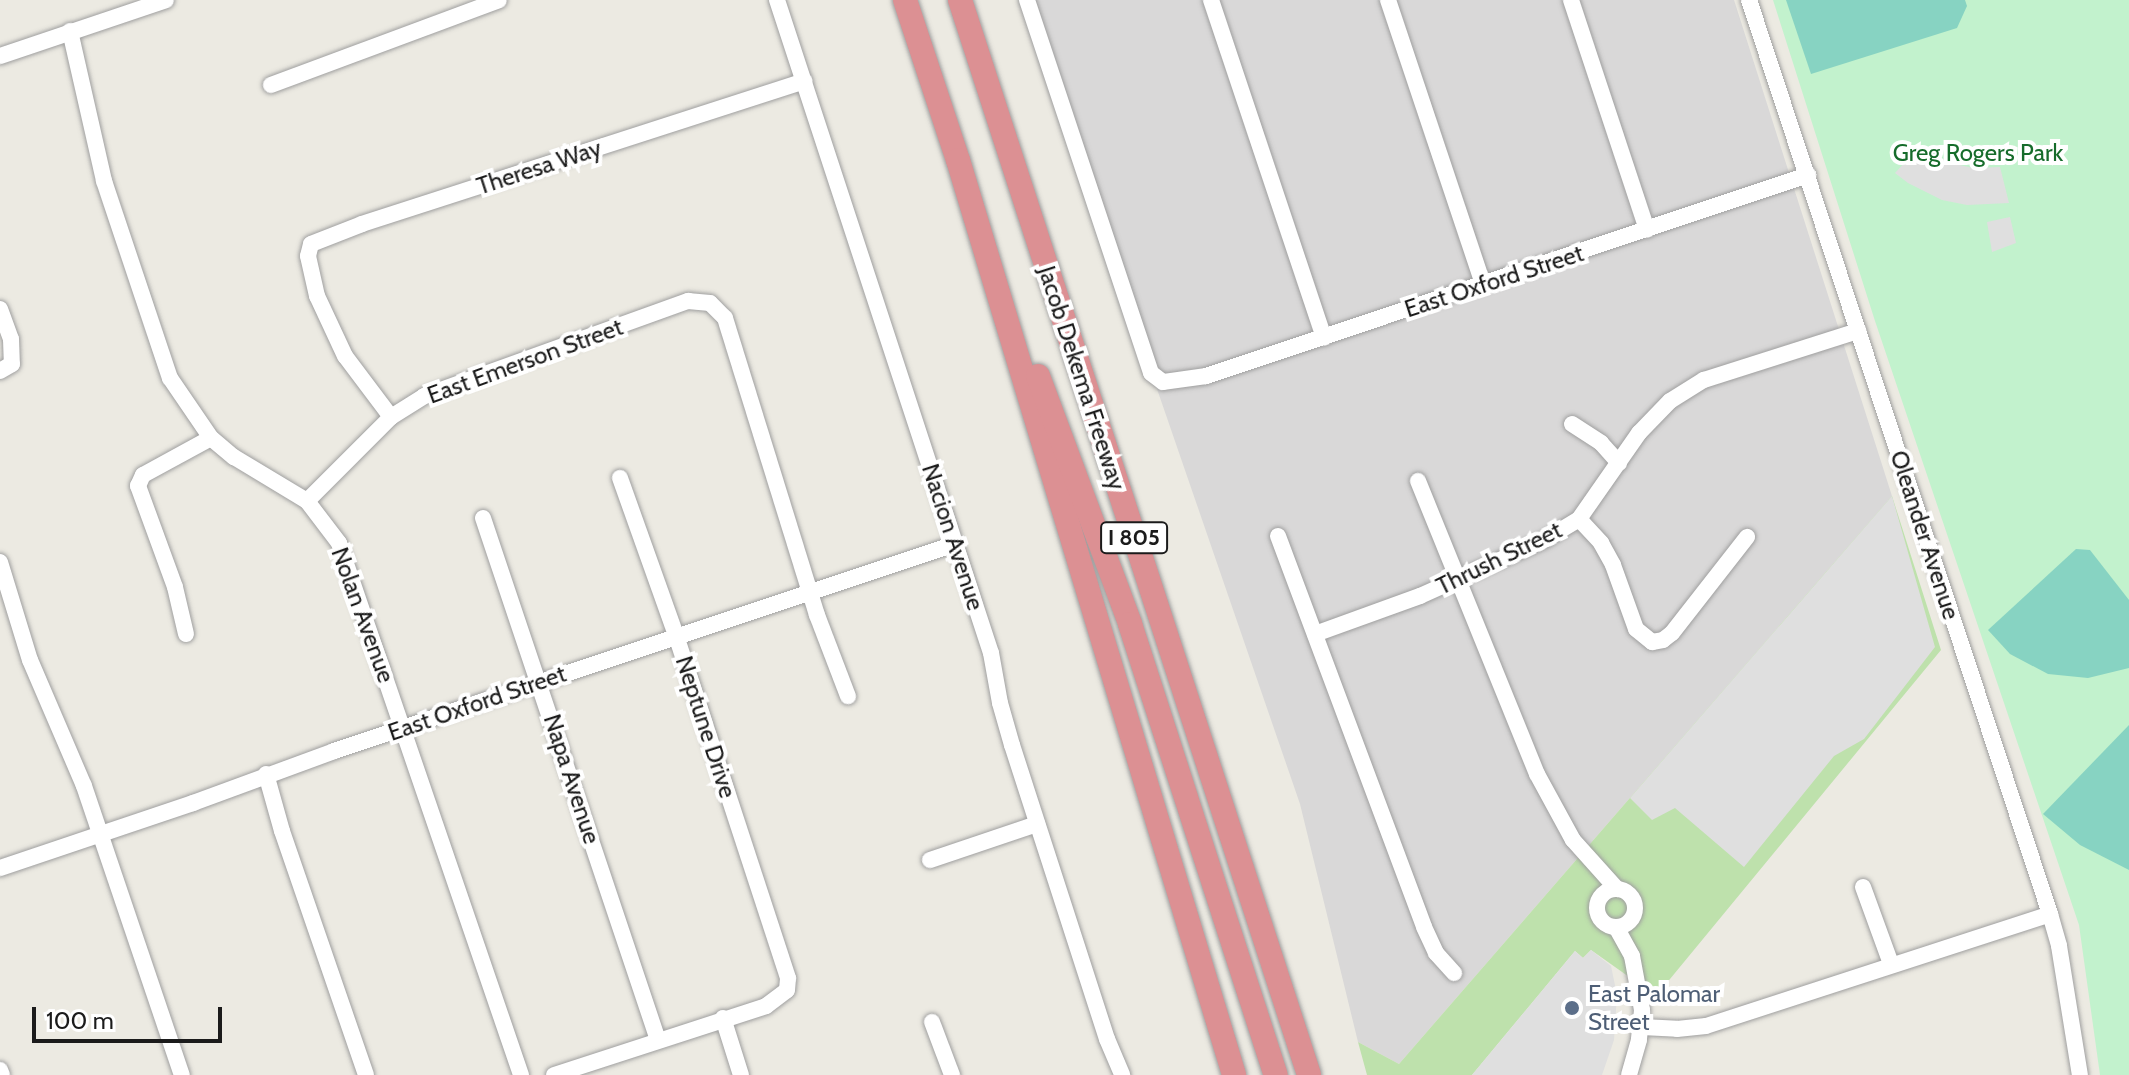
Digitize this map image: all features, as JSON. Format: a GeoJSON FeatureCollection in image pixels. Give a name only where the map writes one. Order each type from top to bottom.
{"type":"FeatureCollection","features":[{"type":"Feature","properties":{"kind":"highway","name":"I 805"},"geometry":{"type":"LineString","coordinates":[[905,0],[958,160],[1234,1075]]}},
{"type":"Feature","properties":{"kind":"highway"},"geometry":{"type":"LineString","coordinates":[[958,0],[1146,626],[1274,1038],[1276,1075]]}},
{"type":"Feature","properties":{"kind":"highway","name":"Jacob Dekema Freeway"},"geometry":{"type":"LineString","coordinates":[[958,0],[1309,1075]]}},
{"type":"Feature","properties":{"kind":"highway"},"geometry":{"type":"LineString","coordinates":[[958,160],[1130,624],[1274,1038],[1294,1075]]}},
{"type":"Feature","properties":{"kind":"street"},"geometry":{"type":"LineString","coordinates":[[0,56],[166,0]]}},
{"type":"Feature","properties":{"kind":"street"},"geometry":{"type":"LineString","coordinates":[[271,85],[499,0]]}},
{"type":"Feature","properties":{"kind":"street","name":"Nacion Avenue"},"geometry":{"type":"LineString","coordinates":[[777,0],[991,653],[1000,703],[1037,824],[1107,1039],[1122,1075]]}},
{"type":"Feature","properties":{"kind":"street","name":"East Oxford Street"},"geometry":{"type":"LineString","coordinates":[[1027,0],[1151,373],[1163,382],[1180,382],[1324,338],[1808,175]]}},
{"type":"Feature","properties":{"kind":"street"},"geometry":{"type":"LineString","coordinates":[[1211,0],[1324,338]]}},
{"type":"Feature","properties":{"kind":"street"},"geometry":{"type":"LineString","coordinates":[[1388,0],[1483,284]]}},
{"type":"Feature","properties":{"kind":"street"},"geometry":{"type":"LineString","coordinates":[[1571,0],[1647,230]]}},
{"type":"Feature","properties":{"kind":"street","name":"Oleander Avenue"},"geometry":{"type":"LineString","coordinates":[[1749,0],[2050,914],[2059,946],[2080,1075]]}},
{"type":"Feature","properties":{"kind":"street","name":"Nolan Avenue"},"geometry":{"type":"LineString","coordinates":[[70,31],[104,181],[170,378],[211,438],[234,457],[307,501],[339,543],[521,1075]]}},
{"type":"Feature","properties":{"kind":"street","name":"Theresa Way"},"geometry":{"type":"LineString","coordinates":[[391,417],[345,356],[313,280],[308,256],[311,244],[323,237],[804,81]]}},
{"type":"Feature","properties":{"kind":"street","name":"East Emerson Street"},"geometry":{"type":"LineString","coordinates":[[307,501],[391,417],[424,396],[453,383],[688,301],[710,303],[725,318],[812,593]]}},
{"type":"Feature","properties":{"kind":"street"},"geometry":{"type":"LineString","coordinates":[[0,309],[11,339],[12,364],[0,371]]}},
{"type":"Feature","properties":{"kind":"street","name":"Thrush Street"},"geometry":{"type":"LineString","coordinates":[[1315,634],[1457,579],[1546,539],[1579,519],[1639,433],[1670,401],[1704,380],[1858,331]]}},
{"type":"Feature","properties":{"kind":"street"},"geometry":{"type":"LineString","coordinates":[[1572,424],[1601,443],[1619,463]]}},
{"type":"Feature","properties":{"kind":"street"},"geometry":{"type":"LineString","coordinates":[[186,634],[175,587],[138,486],[143,475],[211,438]]}},
{"type":"Feature","properties":{"kind":"street","name":"Neptune Drive"},"geometry":{"type":"LineString","coordinates":[[620,478],[677,638],[788,978],[787,990],[779,999],[723,1018]]}},
{"type":"Feature","properties":{"kind":"street"},"geometry":{"type":"LineString","coordinates":[[1418,481],[1537,774],[1580,848],[1600,899],[1597,909],[1601,920],[1616,927],[1624,926],[1633,918]]}},
{"type":"Feature","properties":{"kind":"street","name":"Napa Avenue"},"geometry":{"type":"LineString","coordinates":[[483,518],[658,1040]]}},
{"type":"Feature","properties":{"kind":"street"},"geometry":{"type":"LineString","coordinates":[[1579,519],[1601,543],[1613,565],[1636,629],[1652,642],[1663,640],[1672,633],[1747,537]]}},
{"type":"Feature","properties":{"kind":"street"},"geometry":{"type":"LineString","coordinates":[[1278,536],[1424,927],[1436,953],[1454,973]]}},
{"type":"Feature","properties":{"kind":"street","name":"East Oxford Street"},"geometry":{"type":"LineString","coordinates":[[0,868],[403,727],[955,544]]}},
{"type":"Feature","properties":{"kind":"street"},"geometry":{"type":"LineString","coordinates":[[0,562],[30,660],[100,834],[182,1075]]}},
{"type":"Feature","properties":{"kind":"street"},"geometry":{"type":"LineString","coordinates":[[812,593],[848,696]]}},
{"type":"Feature","properties":{"kind":"street"},"geometry":{"type":"LineString","coordinates":[[266,774],[282,831],[366,1075]]}},
{"type":"Feature","properties":{"kind":"street"},"geometry":{"type":"LineString","coordinates":[[930,860],[1037,824]]}},
{"type":"Feature","properties":{"kind":"street"},"geometry":{"type":"LineString","coordinates":[[1580,848],[1617,889],[1633,899],[1632,956]]}},
{"type":"Feature","properties":{"kind":"street"},"geometry":{"type":"LineString","coordinates":[[1863,887],[1891,964]]}},
{"type":"Feature","properties":{"kind":"street"},"geometry":{"type":"LineString","coordinates":[[1600,899],[1617,889]]}},
{"type":"Feature","properties":{"kind":"street"},"geometry":{"type":"LineString","coordinates":[[1642,1027],[1677,1029],[1706,1026],[2050,914]]}},
{"type":"Feature","properties":{"kind":"street"},"geometry":{"type":"LineString","coordinates":[[1616,927],[1632,956],[1639,978],[1642,1027],[1629,1075]]}},
{"type":"Feature","properties":{"kind":"street"},"geometry":{"type":"LineString","coordinates":[[554,1075],[723,1018],[741,1075]]}},
{"type":"Feature","properties":{"kind":"street"},"geometry":{"type":"LineString","coordinates":[[932,1022],[952,1075]]}},
{"type":"Feature","properties":{"kind":"shaded area"},"geometry":{"type":"Polygon","coordinates":[[[1023,0],[1734,0],[1892,496],[1399,1064],[1358,1042],[1300,804],[1023,0]]]}},
{"type":"Feature","properties":{"kind":"shaded area"},"geometry":{"type":"Polygon","coordinates":[[[1786,0],[1965,0],[1967,6],[1957,28],[1811,74],[1786,0]]]}},
{"type":"Feature","properties":{"kind":"shaded area"},"geometry":{"type":"Polygon","coordinates":[[[1919,147],[1951,163],[1973,168],[2000,167],[2009,203],[1967,205],[1942,200],[1908,183],[1895,173],[1919,147]]]}},
{"type":"Feature","properties":{"kind":"shaded area"},"geometry":{"type":"Polygon","coordinates":[[[2010,217],[2016,243],[1992,252],[1987,222],[2010,217]]]}},
{"type":"Feature","properties":{"kind":"shaded area"},"geometry":{"type":"Polygon","coordinates":[[[1892,496],[1935,647],[1864,739],[1834,756],[1744,867],[1675,808],[1652,820],[1630,798],[1892,496]]]}},
{"type":"Feature","properties":{"kind":"shaded area"},"geometry":{"type":"Polygon","coordinates":[[[2076,549],[2090,550],[2129,600],[2129,668],[2088,678],[2048,674],[2010,654],[1988,630],[2076,549]]]}},
{"type":"Feature","properties":{"kind":"shaded area"},"geometry":{"type":"Polygon","coordinates":[[[2129,725],[2129,870],[2080,845],[2043,814],[2129,725]]]}},
{"type":"Feature","properties":{"kind":"shaded area","name":"East Palomar Street"},"geometry":{"type":"Polygon","coordinates":[[[1591,950],[1611,966],[1617,995],[1614,1040],[1602,1075],[1472,1075],[1575,951],[1583,958],[1591,950]]]}},
{"type":"Feature","properties":{"kind":"green space","name":"Greg Rogers Park"},"geometry":{"type":"Polygon","coordinates":[[[1773,0],[2129,0],[2129,1075],[2100,1075],[2079,925],[1875,321],[1773,0]]]}},
{"type":"Feature","properties":{"kind":"green space"},"geometry":{"type":"Polygon","coordinates":[[[1892,496],[1941,650],[1656,996],[1591,950],[1583,958],[1575,951],[1472,1075],[1367,1075],[1358,1042],[1399,1064],[1892,496]]]}},
{"type":"Feature","properties":{"kind":"place","name":"East Palomar Street"},"geometry":{"type":"Point","coordinates":[1572,1008]}}]}
